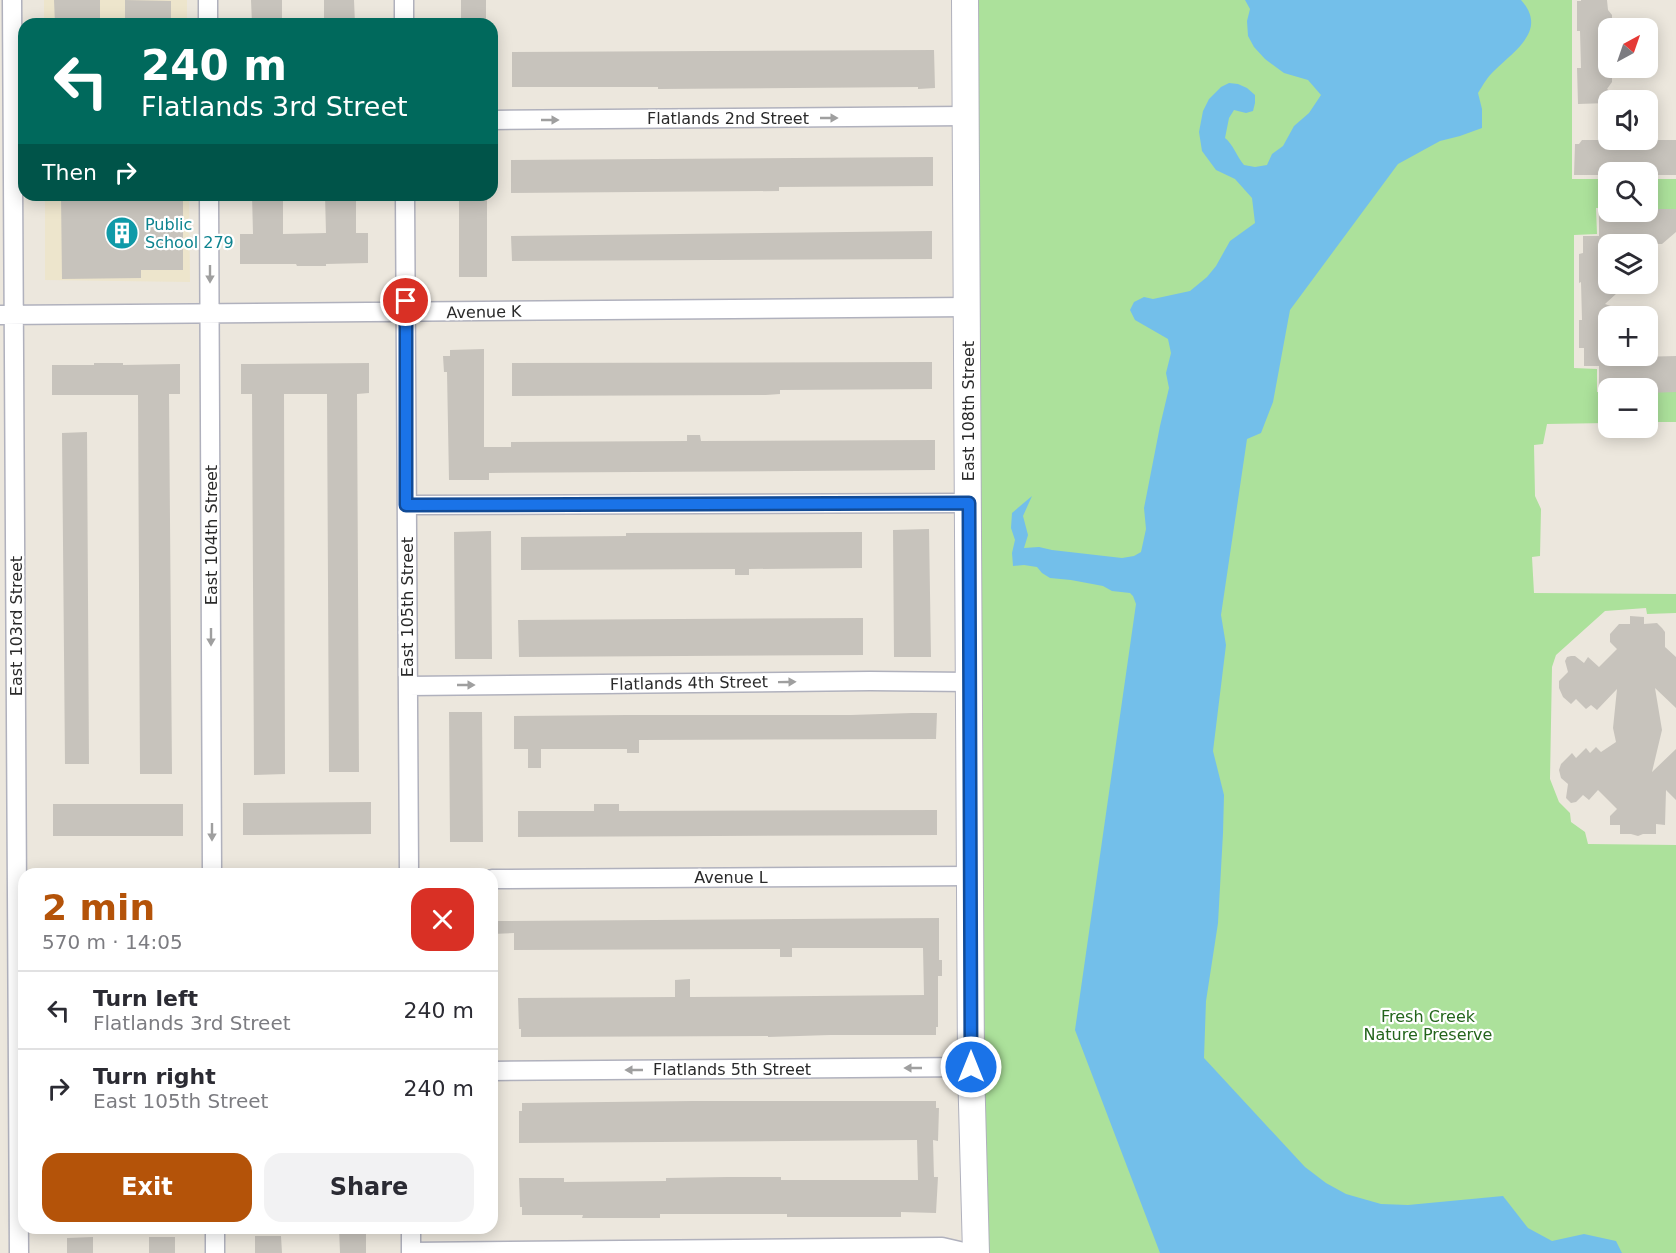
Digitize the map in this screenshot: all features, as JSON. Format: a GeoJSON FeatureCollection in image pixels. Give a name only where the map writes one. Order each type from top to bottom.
{"type":"FeatureCollection","features":[{"type":"Feature","properties":{"kind":"street","name":"East 103rd Street"},"geometry":{"type":"LineString","coordinates":[[12,0],[7,315],[18,1129]]}},
{"type":"Feature","properties":{"kind":"street"},"geometry":{"type":"LineString","coordinates":[[208,0],[208,18]]}},
{"type":"Feature","properties":{"kind":"street"},"geometry":{"type":"LineString","coordinates":[[404,0],[404,18]]}},
{"type":"Feature","properties":{"kind":"street","name":"East 108th Street"},"geometry":{"type":"LineString","coordinates":[[965,0],[971,1067],[976,1253]]}},
{"type":"Feature","properties":{"kind":"street","name":"Flatlands 2nd Street"},"geometry":{"type":"LineString","coordinates":[[498,120],[965,116]]}},
{"type":"Feature","properties":{"kind":"street","name":"East 104th Street"},"geometry":{"type":"LineString","coordinates":[[209,201],[212,868]]}},
{"type":"Feature","properties":{"kind":"street","name":"East 105th Street"},"geometry":{"type":"LineString","coordinates":[[405,201],[409,868]]}},
{"type":"Feature","properties":{"kind":"street","name":"Avenue K"},"geometry":{"type":"LineString","coordinates":[[7,315],[968,307]]}},
{"type":"Feature","properties":{"kind":"street"},"geometry":{"type":"LineString","coordinates":[[406,505],[969,503]]}},
{"type":"Feature","properties":{"kind":"street","name":"Flatlands 4th Street"},"geometry":{"type":"LineString","coordinates":[[408,686],[970,681]]}},
{"type":"Feature","properties":{"kind":"street","name":"Avenue L"},"geometry":{"type":"LineString","coordinates":[[498,879],[970,876]]}},
{"type":"Feature","properties":{"kind":"street","name":"Flatlands 5th Street"},"geometry":{"type":"LineString","coordinates":[[498,1071],[971,1067]]}},
{"type":"Feature","properties":{"kind":"street","name":"East 103rd Street"},"geometry":{"type":"LineString","coordinates":[[20,1234],[20,1253]]}},
{"type":"Feature","properties":{"kind":"street"},"geometry":{"type":"LineString","coordinates":[[215,1234],[215,1253]]}},
{"type":"Feature","properties":{"kind":"street"},"geometry":{"type":"LineString","coordinates":[[411,1234],[411,1253],[942,1247],[968,1253]]}},
{"type":"Feature","properties":{"kind":"shaded area"},"geometry":{"type":"Polygon","coordinates":[[[44,0],[187,0],[187,18],[44,18],[44,0]]]}},
{"type":"Feature","properties":{"kind":"shaded area","name":"Public School 279"},"geometry":{"type":"Polygon","coordinates":[[[45,201],[189,201],[190,282],[45,280],[45,201]]]}},
{"type":"Feature","properties":{"kind":"green space"},"geometry":{"type":"Polygon","coordinates":[[[965,0],[1251,0],[1328,86],[1260,227],[1192,343],[1175,1253],[976,1253],[965,0]]]}},
{"type":"Feature","properties":{"kind":"green space","name":"Fresh Creek Nature Preserve"},"geometry":{"type":"Polygon","coordinates":[[[1510,0],[1572,0],[1572,179],[1598,179],[1597,234],[1574,235],[1574,368],[1597,369],[1598,423],[1547,424],[1543,444],[1534,445],[1535,496],[1541,509],[1540,556],[1532,557],[1534,593],[1676,594],[1676,613],[1647,614],[1646,608],[1605,611],[1556,655],[1552,667],[1550,779],[1559,802],[1570,813],[1571,822],[1585,832],[1588,844],[1676,845],[1676,1253],[1521,1253],[1390,1224],[1300,1173],[1199,1059],[1201,748],[1238,432],[1282,304],[1510,0]]]}},
{"type":"Feature","properties":{"kind":"green space"},"geometry":{"type":"Polygon","coordinates":[[[1658,179],[1676,179],[1676,209],[1658,209],[1658,179]]]}},
{"type":"Feature","properties":{"kind":"green space"},"geometry":{"type":"Polygon","coordinates":[[[1658,391],[1676,391],[1676,422],[1658,422],[1658,391]]]}},
{"type":"Feature","properties":{"kind":"water"},"geometry":{"type":"Polygon","coordinates":[[[1245,0],[1521,0],[1531,21],[1526,39],[1490,75],[1478,93],[1482,109],[1482,128],[1440,141],[1398,164],[1290,310],[1273,402],[1261,433],[1247,439],[1221,615],[1226,645],[1213,751],[1224,795],[1223,833],[1218,923],[1206,1001],[1204,1058],[1305,1167],[1326,1183],[1346,1194],[1381,1204],[1408,1205],[1503,1196],[1528,1228],[1552,1241],[1584,1234],[1616,1241],[1622,1253],[1160,1253],[1075,1030],[1136,604],[1130,593],[1112,591],[1103,586],[1071,580],[1050,578],[1037,567],[1013,566],[1012,553],[1015,540],[1011,528],[1012,513],[1032,496],[1023,516],[1028,535],[1024,548],[1039,547],[1122,558],[1141,552],[1146,529],[1144,508],[1169,388],[1166,373],[1171,353],[1168,339],[1135,320],[1130,310],[1134,302],[1144,297],[1153,299],[1190,291],[1216,266],[1230,241],[1255,223],[1252,198],[1235,179],[1216,170],[1202,151],[1199,132],[1203,111],[1209,99],[1221,87],[1229,83],[1247,88],[1255,95],[1253,111],[1246,113],[1234,110],[1229,118],[1225,138],[1244,165],[1255,167],[1267,165],[1272,154],[1283,146],[1294,126],[1309,113],[1321,95],[1308,80],[1284,73],[1265,59],[1254,47],[1248,36],[1247,21],[1250,9],[1245,0]]]}},
{"type":"Feature","properties":{"kind":"building"},"geometry":{"type":"Polygon","coordinates":[[[54,0],[100,0],[100,18],[55,18],[54,0]]]}},
{"type":"Feature","properties":{"kind":"building"},"geometry":{"type":"Polygon","coordinates":[[[125,0],[171,1],[171,18],[125,18],[125,0]]]}},
{"type":"Feature","properties":{"kind":"building"},"geometry":{"type":"Polygon","coordinates":[[[251,0],[282,0],[282,18],[252,18],[251,0]]]}},
{"type":"Feature","properties":{"kind":"building"},"geometry":{"type":"Polygon","coordinates":[[[324,0],[354,0],[355,18],[324,18],[324,0]]]}},
{"type":"Feature","properties":{"kind":"building"},"geometry":{"type":"Polygon","coordinates":[[[461,0],[486,0],[486,18],[461,18],[461,0]]]}},
{"type":"Feature","properties":{"kind":"building"},"geometry":{"type":"Polygon","coordinates":[[[1607,0],[1608,10],[1612,15],[1612,18],[1598,18],[1598,78],[1612,78],[1612,82],[1608,90],[1598,90],[1598,103],[1578,104],[1577,68],[1581,68],[1577,1],[1607,0]]]}},
{"type":"Feature","properties":{"kind":"building"},"geometry":{"type":"Polygon","coordinates":[[[934,50],[935,88],[512,87],[512,52],[934,50]]]}},
{"type":"Feature","properties":{"kind":"building"},"geometry":{"type":"Polygon","coordinates":[[[1582,140],[1598,140],[1598,150],[1658,150],[1658,140],[1676,140],[1676,175],[1658,175],[1658,162],[1598,162],[1598,175],[1574,175],[1575,144],[1579,144],[1582,140]]]}},
{"type":"Feature","properties":{"kind":"building"},"geometry":{"type":"Polygon","coordinates":[[[933,157],[933,186],[779,187],[779,191],[511,193],[511,160],[933,157]]]}},
{"type":"Feature","properties":{"kind":"building","name":"Public School 279"},"geometry":{"type":"Polygon","coordinates":[[[61,201],[183,201],[183,270],[141,270],[141,278],[62,279],[61,201]]]}},
{"type":"Feature","properties":{"kind":"building"},"geometry":{"type":"Polygon","coordinates":[[[252,201],[283,201],[283,234],[326,233],[325,201],[356,201],[356,233],[368,233],[368,263],[326,264],[326,266],[240,264],[240,234],[253,234],[252,201]]]}},
{"type":"Feature","properties":{"kind":"building"},"geometry":{"type":"Polygon","coordinates":[[[459,201],[487,201],[487,277],[459,277],[459,201]]]}},
{"type":"Feature","properties":{"kind":"building"},"geometry":{"type":"Polygon","coordinates":[[[1658,209],[1676,209],[1676,232],[1662,244],[1658,244],[1658,234],[1599,234],[1599,222],[1658,222],[1658,209]]]}},
{"type":"Feature","properties":{"kind":"building"},"geometry":{"type":"Polygon","coordinates":[[[932,231],[932,259],[512,261],[511,236],[932,231]]]}},
{"type":"Feature","properties":{"kind":"building"},"geometry":{"type":"Polygon","coordinates":[[[1583,236],[1598,236],[1598,294],[1616,294],[1605,304],[1611,306],[1598,306],[1598,366],[1584,366],[1584,348],[1579,348],[1579,320],[1582,320],[1579,254],[1583,253],[1583,236]]]}},
{"type":"Feature","properties":{"kind":"building"},"geometry":{"type":"Polygon","coordinates":[[[484,349],[484,447],[511,447],[511,442],[687,441],[687,435],[700,435],[701,441],[935,440],[935,470],[489,473],[489,480],[449,480],[447,372],[444,372],[443,356],[450,356],[450,350],[484,349]]]}},
{"type":"Feature","properties":{"kind":"building"},"geometry":{"type":"Polygon","coordinates":[[[1658,356],[1676,356],[1676,392],[1658,393],[1658,378],[1599,378],[1599,366],[1658,366],[1658,356]]]}},
{"type":"Feature","properties":{"kind":"building"},"geometry":{"type":"Polygon","coordinates":[[[932,362],[932,389],[780,390],[780,394],[766,395],[512,396],[512,363],[932,362]]]}},
{"type":"Feature","properties":{"kind":"building"},"geometry":{"type":"Polygon","coordinates":[[[94,363],[180,364],[180,394],[169,394],[172,774],[140,774],[138,395],[52,395],[52,365],[94,365],[94,363]]]}},
{"type":"Feature","properties":{"kind":"building"},"geometry":{"type":"Polygon","coordinates":[[[369,363],[369,393],[357,394],[359,772],[329,772],[327,394],[284,394],[285,774],[254,775],[252,394],[241,394],[241,364],[369,363]]]}},
{"type":"Feature","properties":{"kind":"building"},"geometry":{"type":"Polygon","coordinates":[[[87,432],[89,764],[65,764],[62,433],[87,432]]]}},
{"type":"Feature","properties":{"kind":"building"},"geometry":{"type":"Polygon","coordinates":[[[929,529],[931,657],[894,657],[893,530],[929,529]]]}},
{"type":"Feature","properties":{"kind":"building"},"geometry":{"type":"Polygon","coordinates":[[[491,531],[492,659],[455,659],[454,532],[491,531]]]}},
{"type":"Feature","properties":{"kind":"building"},"geometry":{"type":"Polygon","coordinates":[[[862,532],[862,568],[749,569],[749,575],[735,575],[735,569],[521,570],[521,537],[626,536],[626,533],[862,532]]]}},
{"type":"Feature","properties":{"kind":"building"},"geometry":{"type":"Polygon","coordinates":[[[1630,616],[1644,617],[1644,624],[1657,623],[1665,632],[1665,647],[1676,657],[1676,708],[1655,688],[1662,730],[1652,772],[1676,749],[1676,800],[1666,790],[1665,825],[1656,824],[1656,834],[1638,836],[1620,834],[1620,825],[1610,825],[1610,816],[1617,809],[1598,790],[1589,800],[1583,795],[1576,802],[1571,803],[1566,798],[1568,784],[1561,778],[1559,770],[1561,764],[1572,753],[1576,758],[1586,748],[1590,753],[1596,747],[1601,752],[1616,742],[1613,728],[1617,689],[1597,710],[1591,705],[1586,709],[1576,699],[1571,704],[1563,697],[1559,688],[1559,681],[1568,672],[1565,661],[1567,657],[1575,656],[1584,663],[1588,657],[1599,667],[1617,649],[1610,642],[1610,634],[1619,624],[1630,624],[1630,616]]]}},
{"type":"Feature","properties":{"kind":"building"},"geometry":{"type":"Polygon","coordinates":[[[863,618],[863,655],[519,657],[518,620],[863,618]]]}},
{"type":"Feature","properties":{"kind":"building"},"geometry":{"type":"Polygon","coordinates":[[[449,712],[482,712],[483,842],[450,842],[449,712]]]}},
{"type":"Feature","properties":{"kind":"building"},"geometry":{"type":"Polygon","coordinates":[[[937,713],[936,739],[639,740],[639,753],[627,753],[627,749],[541,749],[541,768],[528,768],[528,749],[514,749],[514,716],[937,713]]]}},
{"type":"Feature","properties":{"kind":"building"},"geometry":{"type":"Polygon","coordinates":[[[371,802],[371,834],[243,835],[243,803],[371,802]]]}},
{"type":"Feature","properties":{"kind":"building"},"geometry":{"type":"Polygon","coordinates":[[[53,804],[183,804],[183,836],[53,836],[53,804]]]}},
{"type":"Feature","properties":{"kind":"building"},"geometry":{"type":"Polygon","coordinates":[[[594,804],[619,804],[619,811],[937,810],[937,835],[518,837],[518,811],[594,811],[594,804]]]}},
{"type":"Feature","properties":{"kind":"building"},"geometry":{"type":"Polygon","coordinates":[[[939,918],[939,960],[942,960],[942,976],[938,976],[936,1035],[521,1037],[518,998],[675,997],[675,980],[690,979],[690,997],[924,995],[923,948],[792,948],[792,957],[780,957],[780,949],[514,950],[514,933],[498,934],[498,921],[939,918]]]}},
{"type":"Feature","properties":{"kind":"building"},"geometry":{"type":"Polygon","coordinates":[[[936,1101],[936,1108],[939,1108],[938,1141],[933,1140],[934,1177],[938,1177],[936,1213],[901,1212],[901,1217],[660,1214],[660,1218],[582,1218],[583,1215],[522,1215],[519,1178],[564,1178],[564,1182],[666,1181],[666,1178],[727,1177],[781,1177],[781,1180],[918,1180],[917,1140],[519,1143],[519,1111],[522,1111],[522,1103],[936,1101]]]}},
{"type":"Feature","properties":{"kind":"building"},"geometry":{"type":"Polygon","coordinates":[[[339,1234],[366,1234],[366,1253],[340,1253],[339,1234]]]}},
{"type":"Feature","properties":{"kind":"building"},"geometry":{"type":"Polygon","coordinates":[[[255,1236],[281,1236],[282,1253],[255,1253],[255,1236]]]}},
{"type":"Feature","properties":{"kind":"building"},"geometry":{"type":"Polygon","coordinates":[[[93,1237],[93,1253],[67,1253],[67,1238],[93,1237]]]}},
{"type":"Feature","properties":{"kind":"building"},"geometry":{"type":"Polygon","coordinates":[[[149,1237],[175,1237],[175,1253],[149,1253],[149,1237]]]}},
{"type":"Feature","properties":{"kind":"place","name":"Public School 279"},"geometry":{"type":"Point","coordinates":[122,233]}},
{"type":"Feature","properties":{"kind":"route"},"geometry":{"type":"LineString","coordinates":[[406,301],[406,505],[969,503],[971,1067]]}}]}
